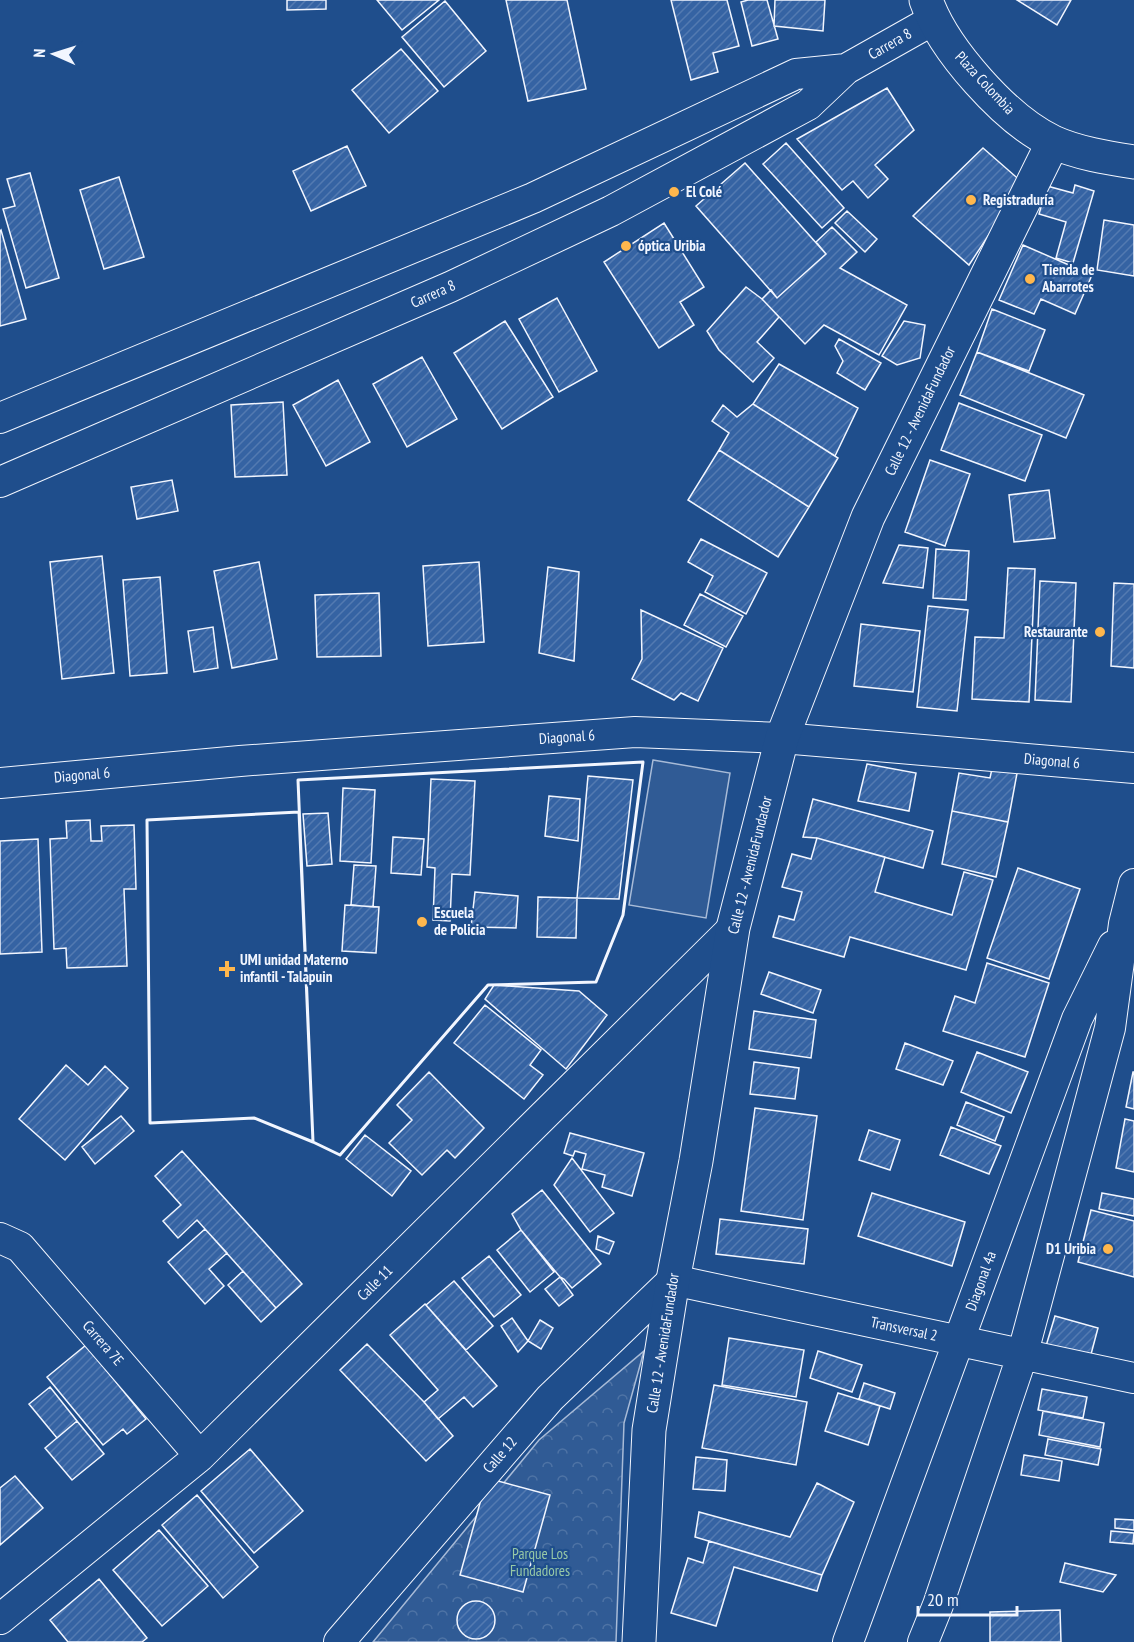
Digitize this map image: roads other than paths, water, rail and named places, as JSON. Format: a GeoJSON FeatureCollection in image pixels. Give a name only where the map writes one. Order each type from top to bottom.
{"type":"FeatureCollection","features":[{"type":"Feature","properties":{"kind":"street","name":"Carrera 8"},"geometry":{"type":"LineString","coordinates":[[0,482],[450,287],[611,211],[808,105],[846,69],[929,10]]}},
{"type":"Feature","properties":{"kind":"street","name":"Plaza Colombia"},"geometry":{"type":"LineString","coordinates":[[929,10],[978,80],[1027,125],[1053,142],[1085,152],[1134,162]]}},
{"type":"Feature","properties":{"kind":"street","name":"Carrera 8"},"geometry":{"type":"LineString","coordinates":[[0,418],[533,198],[796,74],[846,69]]}},
{"type":"Feature","properties":{"kind":"street","name":"Calle 12 - AvenidaFundador"},"geometry":{"type":"LineString","coordinates":[[639,1642],[649,1430],[673,1280],[696,1161],[733,928],[782,738],[867,517],[1053,142]]}},
{"type":"Feature","properties":{"kind":"street","name":"Diagonal 6"},"geometry":{"type":"LineString","coordinates":[[0,783],[240,761],[634,732],[782,738],[1134,768]]}},
{"type":"Feature","properties":{"kind":"street","name":"Diagonal 4a"},"geometry":{"type":"LineString","coordinates":[[923,1642],[938,1605],[1022,1356],[1110,1028],[1124,924],[1134,884]]}},
{"type":"Feature","properties":{"kind":"street","name":"Diagonal 4a"},"geometry":{"type":"LineString","coordinates":[[848,1642],[1077,1019],[1124,924]]}},
{"type":"Feature","properties":{"kind":"street","name":"Calle 11"},"geometry":{"type":"LineString","coordinates":[[0,1619],[200,1456],[733,928]]}},
{"type":"Feature","properties":{"kind":"street","name":"Carrera 7E"},"geometry":{"type":"LineString","coordinates":[[0,1238],[20,1247],[200,1456]]}},
{"type":"Feature","properties":{"kind":"street","name":"Transversal 2"},"geometry":{"type":"LineString","coordinates":[[673,1280],[1134,1378]]}},
{"type":"Feature","properties":{"kind":"street","name":"Calle 12"},"geometry":{"type":"LineString","coordinates":[[339,1642],[550,1398],[673,1280]]}},
{"type":"Feature","properties":{"kind":"place","name":"El Colé"},"geometry":{"type":"Point","coordinates":[674,192]}},
{"type":"Feature","properties":{"kind":"place","name":"Registraduría"},"geometry":{"type":"Point","coordinates":[971,200]}},
{"type":"Feature","properties":{"kind":"place","name":"óptica Uribia"},"geometry":{"type":"Point","coordinates":[626,246]}},
{"type":"Feature","properties":{"kind":"place","name":"Tienda de Abarrotes"},"geometry":{"type":"Point","coordinates":[1030,279]}},
{"type":"Feature","properties":{"kind":"place","name":"Restaurante"},"geometry":{"type":"Point","coordinates":[1100,632]}},
{"type":"Feature","properties":{"kind":"place","name":"Escuela de Policia"},"geometry":{"type":"Point","coordinates":[422,922]}},
{"type":"Feature","properties":{"kind":"place","name":"UMI unidad Materno infantil - Talapuin"},"geometry":{"type":"Point","coordinates":[227,969]}},
{"type":"Feature","properties":{"kind":"place","name":"D1 Uribia"},"geometry":{"type":"Point","coordinates":[1108,1249]}},
{"type":"Feature","properties":{"kind":"park label","name":"Parque Los Fundadores"},"geometry":{"type":"Point","coordinates":[540,1562]}}]}
